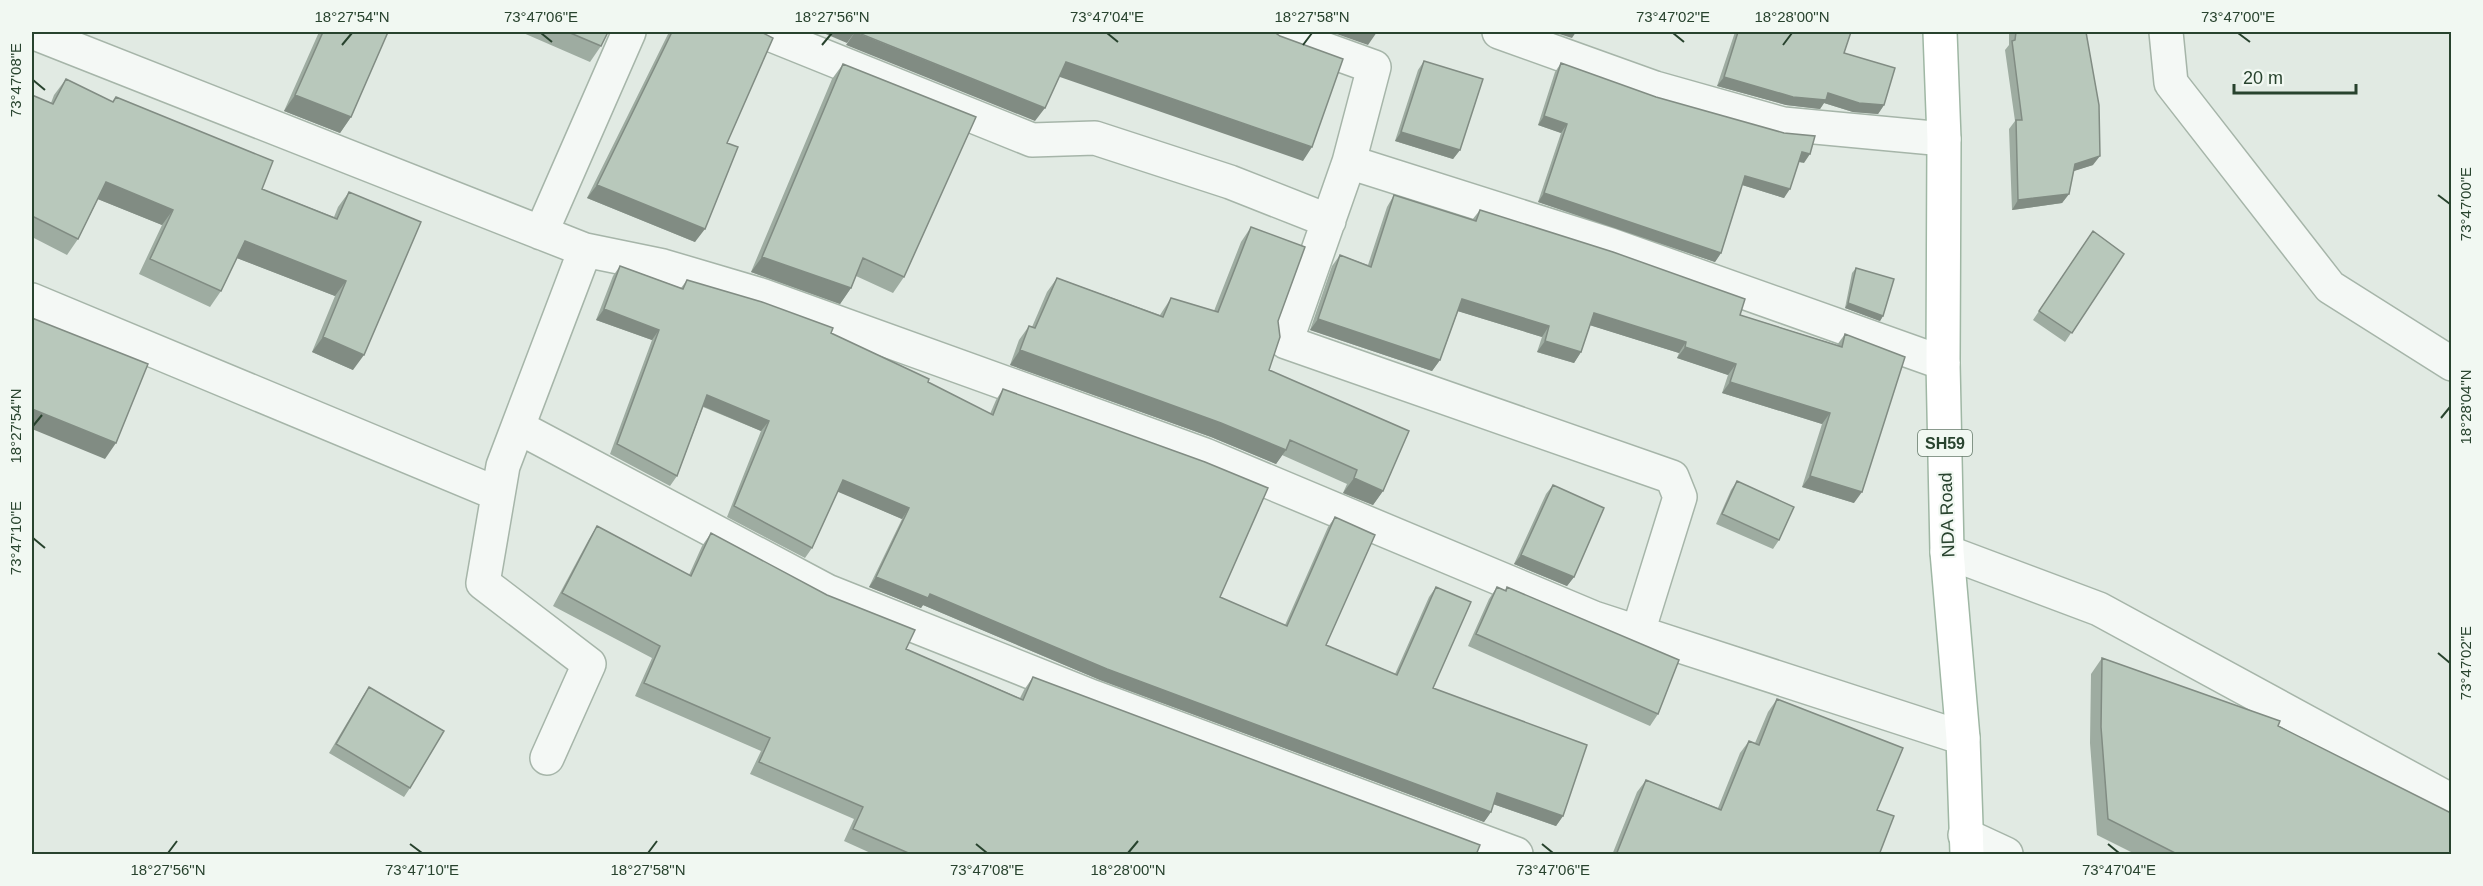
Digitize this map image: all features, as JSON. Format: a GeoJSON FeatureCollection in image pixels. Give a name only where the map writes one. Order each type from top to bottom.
{"type":"FeatureCollection","features":[{"type":"Feature","properties":{"kind":"main road","name":"NDA Road"},"geometry":{"type":"LineString","coordinates":[[1940,32],[1944,139],[1943,363],[1947,552],[1963,738],[1966,844]]}},
{"type":"Feature","properties":{"kind":"street"},"geometry":{"type":"LineString","coordinates":[[32,32],[585,250],[663,266],[761,295],[1183,447],[1594,618],[1963,738]]}},
{"type":"Feature","properties":{"kind":"street"},"geometry":{"type":"LineString","coordinates":[[541,233],[630,32]]}},
{"type":"Feature","properties":{"kind":"street"},"geometry":{"type":"LineString","coordinates":[[764,32],[1032,140],[1095,138],[1230,182],[1329,221]]}},
{"type":"Feature","properties":{"kind":"street"},"geometry":{"type":"LineString","coordinates":[[1277,32],[1374,67],[1350,162],[1286,342],[1672,477],[1680,497],[1638,632]]}},
{"type":"Feature","properties":{"kind":"street"},"geometry":{"type":"LineString","coordinates":[[1499,32],[1655,88],[1783,123],[1944,139]]}},
{"type":"Feature","properties":{"kind":"street"},"geometry":{"type":"LineString","coordinates":[[2166,32],[2171,83],[2330,287],[2451,364]]}},
{"type":"Feature","properties":{"kind":"street"},"geometry":{"type":"LineString","coordinates":[[1350,162],[1611,246],[1943,363]]}},
{"type":"Feature","properties":{"kind":"street"},"geometry":{"type":"LineString","coordinates":[[547,758],[589,664],[483,583],[503,466],[585,250]]}},
{"type":"Feature","properties":{"kind":"street"},"geometry":{"type":"LineString","coordinates":[[32,300],[498,494]]}},
{"type":"Feature","properties":{"kind":"street"},"geometry":{"type":"LineString","coordinates":[[518,427],[827,591],[1104,701],[1511,854]]}},
{"type":"Feature","properties":{"kind":"street"},"geometry":{"type":"LineString","coordinates":[[1947,552],[2099,609],[2451,801]]}},
{"type":"Feature","properties":{"kind":"street"},"geometry":{"type":"LineString","coordinates":[[1966,844],[2006,855]]}},
{"type":"Feature","properties":{"kind":"building"},"geometry":{"type":"Polygon","coordinates":[[[323,32],[388,32],[351,117],[295,95],[323,32]]]}},
{"type":"Feature","properties":{"kind":"building"},"geometry":{"type":"Polygon","coordinates":[[[568,32],[608,32],[601,46],[568,32]]]}},
{"type":"Feature","properties":{"kind":"building"},"geometry":{"type":"Polygon","coordinates":[[[672,32],[761,32],[773,38],[727,143],[738,147],[705,229],[597,185],[672,32]]]}},
{"type":"Feature","properties":{"kind":"building"},"geometry":{"type":"Polygon","coordinates":[[[856,32],[1274,32],[1343,59],[1312,147],[1066,62],[1045,108],[856,32]]]}},
{"type":"Feature","properties":{"kind":"building"},"geometry":{"type":"Polygon","coordinates":[[[1738,32],[1851,32],[1844,53],[1895,68],[1884,105],[1859,103],[1828,93],[1826,100],[1793,97],[1724,77],[1738,32]]]}},
{"type":"Feature","properties":{"kind":"building"},"geometry":{"type":"Polygon","coordinates":[[[2016,32],[2086,32],[2099,105],[2100,156],[2075,164],[2069,194],[2018,200],[2016,120],[2022,120],[2012,41],[2015,40],[2016,32]]]}},
{"type":"Feature","properties":{"kind":"building"},"geometry":{"type":"Polygon","coordinates":[[[1424,61],[1483,79],[1460,150],[1401,132],[1424,61]]]}},
{"type":"Feature","properties":{"kind":"building"},"geometry":{"type":"Polygon","coordinates":[[[1561,63],[1656,97],[1784,133],[1815,136],[1810,154],[1802,152],[1790,189],[1745,176],[1721,253],[1544,193],[1567,124],[1544,116],[1561,63]]]}},
{"type":"Feature","properties":{"kind":"building"},"geometry":{"type":"Polygon","coordinates":[[[843,64],[976,117],[904,277],[863,258],[851,288],[762,257],[843,64]]]}},
{"type":"Feature","properties":{"kind":"building"},"geometry":{"type":"Polygon","coordinates":[[[66,79],[113,102],[116,97],[273,161],[262,189],[337,219],[349,192],[421,222],[364,355],[323,337],[346,281],[245,241],[221,291],[150,259],[173,210],[106,182],[78,239],[32,216],[32,95],[53,104],[66,79]]]}},
{"type":"Feature","properties":{"kind":"building"},"geometry":{"type":"Polygon","coordinates":[[[1394,195],[1476,221],[1480,210],[1613,252],[1745,299],[1740,315],[1842,347],[1845,334],[1905,357],[1862,492],[1810,476],[1830,413],[1730,382],[1736,364],[1685,347],[1686,342],[1594,313],[1581,352],[1545,341],[1549,326],[1462,299],[1440,360],[1318,319],[1340,255],[1371,267],[1394,195]]]}},
{"type":"Feature","properties":{"kind":"building"},"geometry":{"type":"Polygon","coordinates":[[[1251,227],[1305,247],[1278,321],[1280,337],[1269,370],[1409,431],[1383,491],[1354,478],[1357,470],[1290,440],[1286,450],[1221,423],[1020,350],[1029,326],[1035,328],[1057,278],[1163,317],[1171,298],[1218,312],[1251,227]]]}},
{"type":"Feature","properties":{"kind":"building"},"geometry":{"type":"Polygon","coordinates":[[[2093,231],[2124,254],[2072,333],[2039,311],[2093,231]]]}},
{"type":"Feature","properties":{"kind":"building"},"geometry":{"type":"Polygon","coordinates":[[[620,266],[683,289],[687,280],[762,302],[833,328],[831,333],[929,379],[928,382],[993,415],[1003,389],[1205,462],[1268,488],[1220,597],[1287,626],[1335,517],[1375,535],[1326,645],[1397,675],[1436,587],[1471,602],[1433,688],[1587,745],[1563,816],[1497,793],[1491,812],[1107,669],[930,594],[928,598],[876,577],[909,508],[843,480],[812,548],[734,506],[769,421],[707,395],[677,476],[617,444],[659,330],[604,309],[620,266]]]}},
{"type":"Feature","properties":{"kind":"building"},"geometry":{"type":"Polygon","coordinates":[[[1856,268],[1894,279],[1883,316],[1848,303],[1856,268]]]}},
{"type":"Feature","properties":{"kind":"building"},"geometry":{"type":"Polygon","coordinates":[[[32,318],[148,364],[116,443],[32,409],[32,318]]]}},
{"type":"Feature","properties":{"kind":"building"},"geometry":{"type":"Polygon","coordinates":[[[1737,481],[1794,507],[1779,540],[1722,514],[1737,481]]]}},
{"type":"Feature","properties":{"kind":"building"},"geometry":{"type":"Polygon","coordinates":[[[1553,485],[1604,508],[1574,577],[1521,555],[1553,485]]]}},
{"type":"Feature","properties":{"kind":"building"},"geometry":{"type":"Polygon","coordinates":[[[597,526],[691,576],[711,533],[827,595],[915,630],[906,649],[1023,700],[1033,677],[1480,845],[1476,855],[913,855],[853,829],[863,807],[759,762],[770,738],[644,683],[660,646],[562,593],[597,526]]]}},
{"type":"Feature","properties":{"kind":"building"},"geometry":{"type":"Polygon","coordinates":[[[1497,587],[1506,591],[1507,587],[1679,660],[1658,714],[1476,634],[1497,587]]]}},
{"type":"Feature","properties":{"kind":"building"},"geometry":{"type":"Polygon","coordinates":[[[2102,658],[2280,721],[2278,726],[2451,813],[2451,855],[2179,855],[2108,819],[2101,727],[2102,658]]]}},
{"type":"Feature","properties":{"kind":"building"},"geometry":{"type":"Polygon","coordinates":[[[369,687],[444,731],[410,788],[336,744],[369,687]]]}},
{"type":"Feature","properties":{"kind":"building"},"geometry":{"type":"Polygon","coordinates":[[[1777,699],[1903,748],[1877,810],[1894,816],[1879,855],[1616,855],[1646,780],[1721,810],[1749,741],[1759,745],[1777,699]]]}}]}
